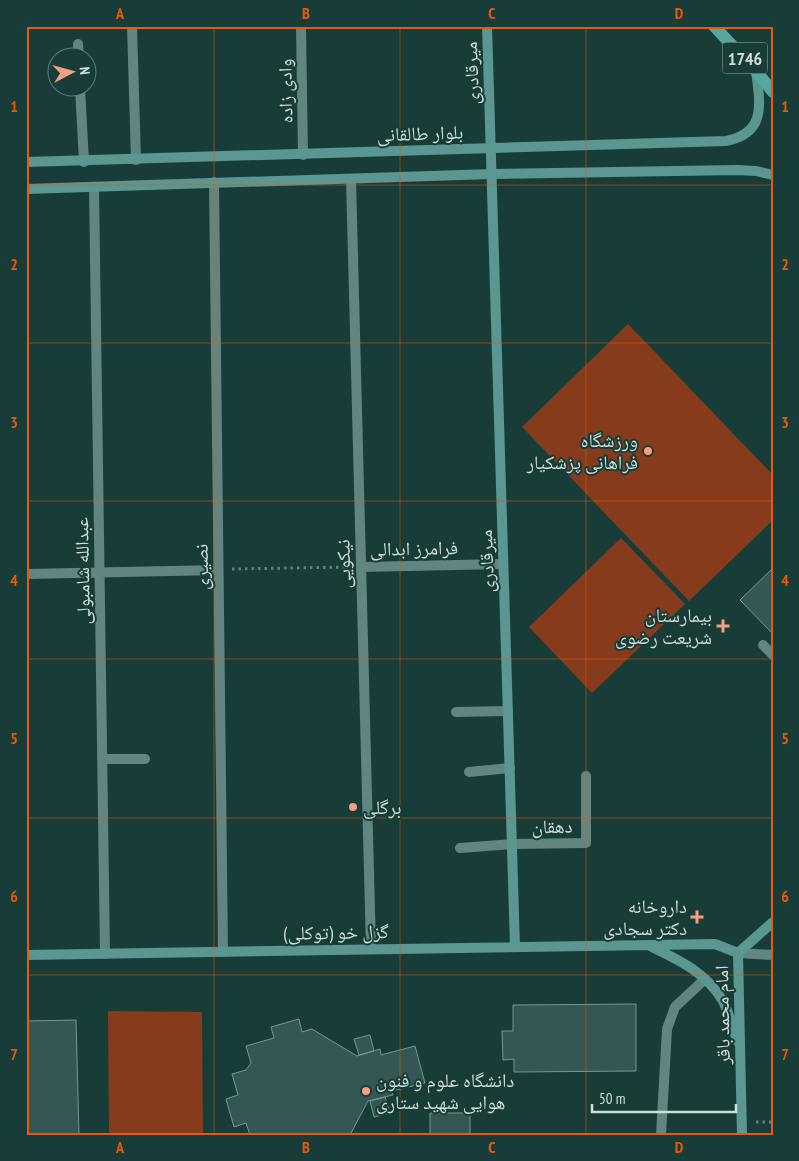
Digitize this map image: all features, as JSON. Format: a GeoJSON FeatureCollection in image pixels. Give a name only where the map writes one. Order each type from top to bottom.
{"type":"FeatureCollection","features":[{"type":"Feature","properties":{"kind":"main road","name":"1746"},"geometry":{"type":"LineString","coordinates":[[714,26],[773,92]]}},
{"type":"Feature","properties":{"kind":"street"},"geometry":{"type":"LineString","coordinates":[[132,26],[136,160]]}},
{"type":"Feature","properties":{"kind":"street","name":"وادی زاده"},"geometry":{"type":"LineString","coordinates":[[301,26],[303,155]]}},
{"type":"Feature","properties":{"kind":"street","name":"میرقادری"},"geometry":{"type":"LineString","coordinates":[[487,26],[515,947]]}},
{"type":"Feature","properties":{"kind":"street"},"geometry":{"type":"LineString","coordinates":[[78,44],[78,48]]}},
{"type":"Feature","properties":{"kind":"street","name":"بلوار طالقانی"},"geometry":{"type":"LineString","coordinates":[[26,162],[84,162],[726,141],[734,140],[748,132],[758,116],[760,107],[756,71]]}},
{"type":"Feature","properties":{"kind":"street"},"geometry":{"type":"LineString","coordinates":[[81,98],[84,162]]}},
{"type":"Feature","properties":{"kind":"street"},"geometry":{"type":"LineString","coordinates":[[26,189],[492,174],[737,170],[756,171],[773,175]]}},
{"type":"Feature","properties":{"kind":"street","name":"نیکویی"},"geometry":{"type":"LineString","coordinates":[[351,179],[371,949]]}},
{"type":"Feature","properties":{"kind":"street","name":"نصیری"},"geometry":{"type":"LineString","coordinates":[[214,182],[223,952]]}},
{"type":"Feature","properties":{"kind":"street","name":"عبدالله شامبولی"},"geometry":{"type":"LineString","coordinates":[[94,187],[105,954]]}},
{"type":"Feature","properties":{"kind":"street","name":"فرامرز ابدالی"},"geometry":{"type":"LineString","coordinates":[[361,567],[504,564]]}},
{"type":"Feature","properties":{"kind":"street"},"geometry":{"type":"LineString","coordinates":[[26,574],[218,570]]}},
{"type":"Feature","properties":{"kind":"street"},"geometry":{"type":"LineString","coordinates":[[763,645],[773,655]]}},
{"type":"Feature","properties":{"kind":"street"},"geometry":{"type":"LineString","coordinates":[[456,712],[508,711]]}},
{"type":"Feature","properties":{"kind":"street"},"geometry":{"type":"LineString","coordinates":[[102,760],[145,759]]}},
{"type":"Feature","properties":{"kind":"street"},"geometry":{"type":"LineString","coordinates":[[468,772],[510,768]]}},
{"type":"Feature","properties":{"kind":"street","name":"دهقان"},"geometry":{"type":"LineString","coordinates":[[512,844],[586,843],[586,776]]}},
{"type":"Feature","properties":{"kind":"street"},"geometry":{"type":"LineString","coordinates":[[460,848],[512,844]]}},
{"type":"Feature","properties":{"kind":"street"},"geometry":{"type":"LineString","coordinates":[[738,953],[773,922]]}},
{"type":"Feature","properties":{"kind":"street"},"geometry":{"type":"LineString","coordinates":[[647,944],[687,964],[705,979],[723,1001],[740,1048]]}},
{"type":"Feature","properties":{"kind":"street","name":"گزل خو (توکلی)"},"geometry":{"type":"LineString","coordinates":[[26,955],[647,944],[715,944],[738,953]]}},
{"type":"Feature","properties":{"kind":"street"},"geometry":{"type":"LineString","coordinates":[[738,953],[773,955]]}},
{"type":"Feature","properties":{"kind":"street","name":"امام محمد باقر"},"geometry":{"type":"LineString","coordinates":[[738,953],[742,1135]]}},
{"type":"Feature","properties":{"kind":"street"},"geometry":{"type":"LineString","coordinates":[[661,1135],[667,1029],[675,1007],[705,979]]}},
{"type":"Feature","properties":{"kind":"path","name":"فرامرز ابدالی"},"geometry":{"type":"LineString","coordinates":[[218,570],[361,567]]}},
{"type":"Feature","properties":{"kind":"shaded area","name":"ورزشگاه فراهانی پزشکیار"},"geometry":{"type":"Polygon","coordinates":[[[628,324],[773,475],[773,520],[689,601],[522,427],[628,324]]]}},
{"type":"Feature","properties":{"kind":"shaded area"},"geometry":{"type":"Polygon","coordinates":[[[621,538],[685,604],[592,693],[529,627],[621,538]]]}},
{"type":"Feature","properties":{"kind":"shaded area"},"geometry":{"type":"Polygon","coordinates":[[[108,1011],[202,1012],[203,1135],[109,1135],[108,1011]]]}},
{"type":"Feature","properties":{"kind":"building"},"geometry":{"type":"Polygon","coordinates":[[[773,568],[773,634],[740,600],[773,568]]]}},
{"type":"Feature","properties":{"kind":"building"},"geometry":{"type":"Polygon","coordinates":[[[636,1004],[636,1071],[514,1072],[514,1059],[503,1060],[502,1031],[513,1031],[513,1005],[636,1004]]]}},
{"type":"Feature","properties":{"kind":"building"},"geometry":{"type":"Polygon","coordinates":[[[299,1019],[302,1032],[312,1029],[357,1056],[380,1049],[381,1055],[415,1046],[425,1083],[392,1091],[393,1095],[368,1101],[350,1135],[250,1135],[246,1123],[234,1127],[226,1099],[238,1095],[232,1074],[246,1070],[251,1063],[246,1046],[274,1038],[271,1027],[299,1019]]]}},
{"type":"Feature","properties":{"kind":"building"},"geometry":{"type":"Polygon","coordinates":[[[76,1020],[79,1135],[26,1135],[26,1021],[76,1020]]]}},
{"type":"Feature","properties":{"kind":"building"},"geometry":{"type":"Polygon","coordinates":[[[370,1035],[374,1051],[359,1055],[354,1039],[370,1035]]]}},
{"type":"Feature","properties":{"kind":"building"},"geometry":{"type":"Polygon","coordinates":[[[385,1097],[390,1113],[374,1117],[370,1101],[385,1097]]]}},
{"type":"Feature","properties":{"kind":"building"},"geometry":{"type":"Polygon","coordinates":[[[430,1113],[470,1113],[470,1135],[430,1135],[430,1113]]]}},
{"type":"Feature","properties":{"kind":"place","name":"ورزشگاه فراهانی پزشکیار"},"geometry":{"type":"Point","coordinates":[648,451]}},
{"type":"Feature","properties":{"kind":"place","name":"بیمارستان شریعت رضوی"},"geometry":{"type":"Point","coordinates":[723,626]}},
{"type":"Feature","properties":{"kind":"place","name":"برگلی"},"geometry":{"type":"Point","coordinates":[353,807]}},
{"type":"Feature","properties":{"kind":"place","name":"داروخانه دکتر سجادی"},"geometry":{"type":"Point","coordinates":[697,917]}},
{"type":"Feature","properties":{"kind":"place","name":"دانشگاه علوم و فنون هوایی شهید ستاری"},"geometry":{"type":"Point","coordinates":[366,1091]}}]}
